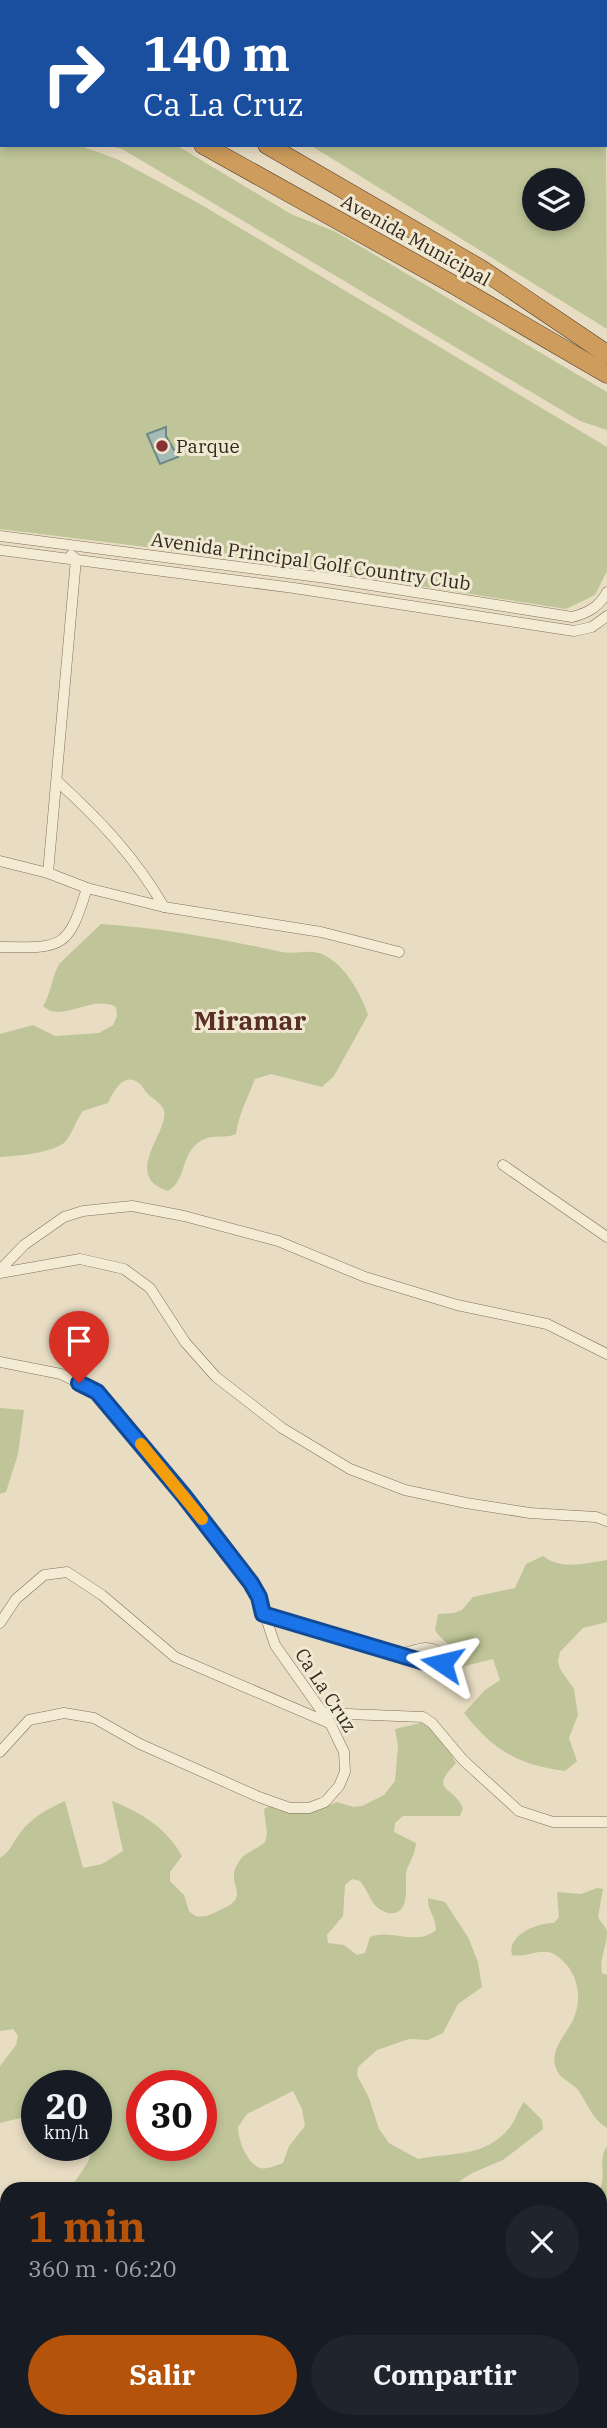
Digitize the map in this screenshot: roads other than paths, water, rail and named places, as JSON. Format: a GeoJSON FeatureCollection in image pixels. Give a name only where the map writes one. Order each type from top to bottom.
{"type":"FeatureCollection","features":[{"type":"Feature","properties":{"kind":"highway","name":"Avenida Municipal"},"geometry":{"type":"LineString","coordinates":[[207,147],[607,374]]}},
{"type":"Feature","properties":{"kind":"highway","name":"Avenida Municipal"},"geometry":{"type":"LineString","coordinates":[[270,147],[481,269],[607,355]]}},
{"type":"Feature","properties":{"kind":"street","name":"Avenida Principal Golf Country Club"},"geometry":{"type":"LineString","coordinates":[[0,536],[326,578],[572,617],[586,613],[601,603],[607,592]]}},
{"type":"Feature","properties":{"kind":"street"},"geometry":{"type":"LineString","coordinates":[[48,873],[76,559],[60,545]]}},
{"type":"Feature","properties":{"kind":"street","name":"Avenida Principal Golf Country Club"},"geometry":{"type":"LineString","coordinates":[[0,550],[294,588],[574,631],[592,627],[607,616]]}},
{"type":"Feature","properties":{"kind":"street"},"geometry":{"type":"LineString","coordinates":[[57,780],[100,820],[149,882],[163,908]]}},
{"type":"Feature","properties":{"kind":"street"},"geometry":{"type":"LineString","coordinates":[[0,860],[48,873],[87,888],[163,908],[321,932],[399,952]]}},
{"type":"Feature","properties":{"kind":"street"},"geometry":{"type":"LineString","coordinates":[[0,947],[49,947],[66,937],[77,920],[87,888]]}},
{"type":"Feature","properties":{"kind":"street"},"geometry":{"type":"LineString","coordinates":[[503,1165],[607,1237]]}},
{"type":"Feature","properties":{"kind":"street"},"geometry":{"type":"LineString","coordinates":[[0,1271],[24,1245],[64,1217],[132,1206],[184,1216],[278,1241],[365,1277],[457,1305],[547,1324],[607,1354]]}},
{"type":"Feature","properties":{"kind":"street"},"geometry":{"type":"LineString","coordinates":[[0,1271],[80,1259],[124,1269],[150,1288],[185,1342],[216,1377],[282,1427],[349,1469],[405,1490],[466,1503],[530,1513],[596,1517],[607,1521]]}},
{"type":"Feature","properties":{"kind":"street","name":"Ca La Cruz"},"geometry":{"type":"LineString","coordinates":[[0,1362],[61,1374],[97,1392],[184,1496],[251,1583],[259,1597],[275,1645],[330,1723],[344,1752],[345,1772],[339,1786],[325,1802],[309,1808],[290,1808],[140,1744],[94,1718],[64,1713],[29,1720],[0,1752]]}},
{"type":"Feature","properties":{"kind":"street"},"geometry":{"type":"LineString","coordinates":[[0,1623],[16,1599],[44,1575],[67,1572],[102,1595],[176,1657],[330,1723]]}},
{"type":"Feature","properties":{"kind":"street"},"geometry":{"type":"LineString","coordinates":[[263,1614],[400,1655]]}},
{"type":"Feature","properties":{"kind":"street"},"geometry":{"type":"LineString","coordinates":[[322,1713],[423,1717],[463,1760],[519,1811],[553,1822],[607,1822]]}},
{"type":"Feature","properties":{"kind":"water","name":"Parque"},"geometry":{"type":"Polygon","coordinates":[[[166,427],[166,436],[178,457],[160,464],[147,434],[166,427]]]}},
{"type":"Feature","properties":{"kind":"place","name":"Parque"},"geometry":{"type":"Point","coordinates":[162,446]}},
{"type":"Feature","properties":{"kind":"district","name":"Miramar"},"geometry":{"type":"Point","coordinates":[250,1021]}}]}
